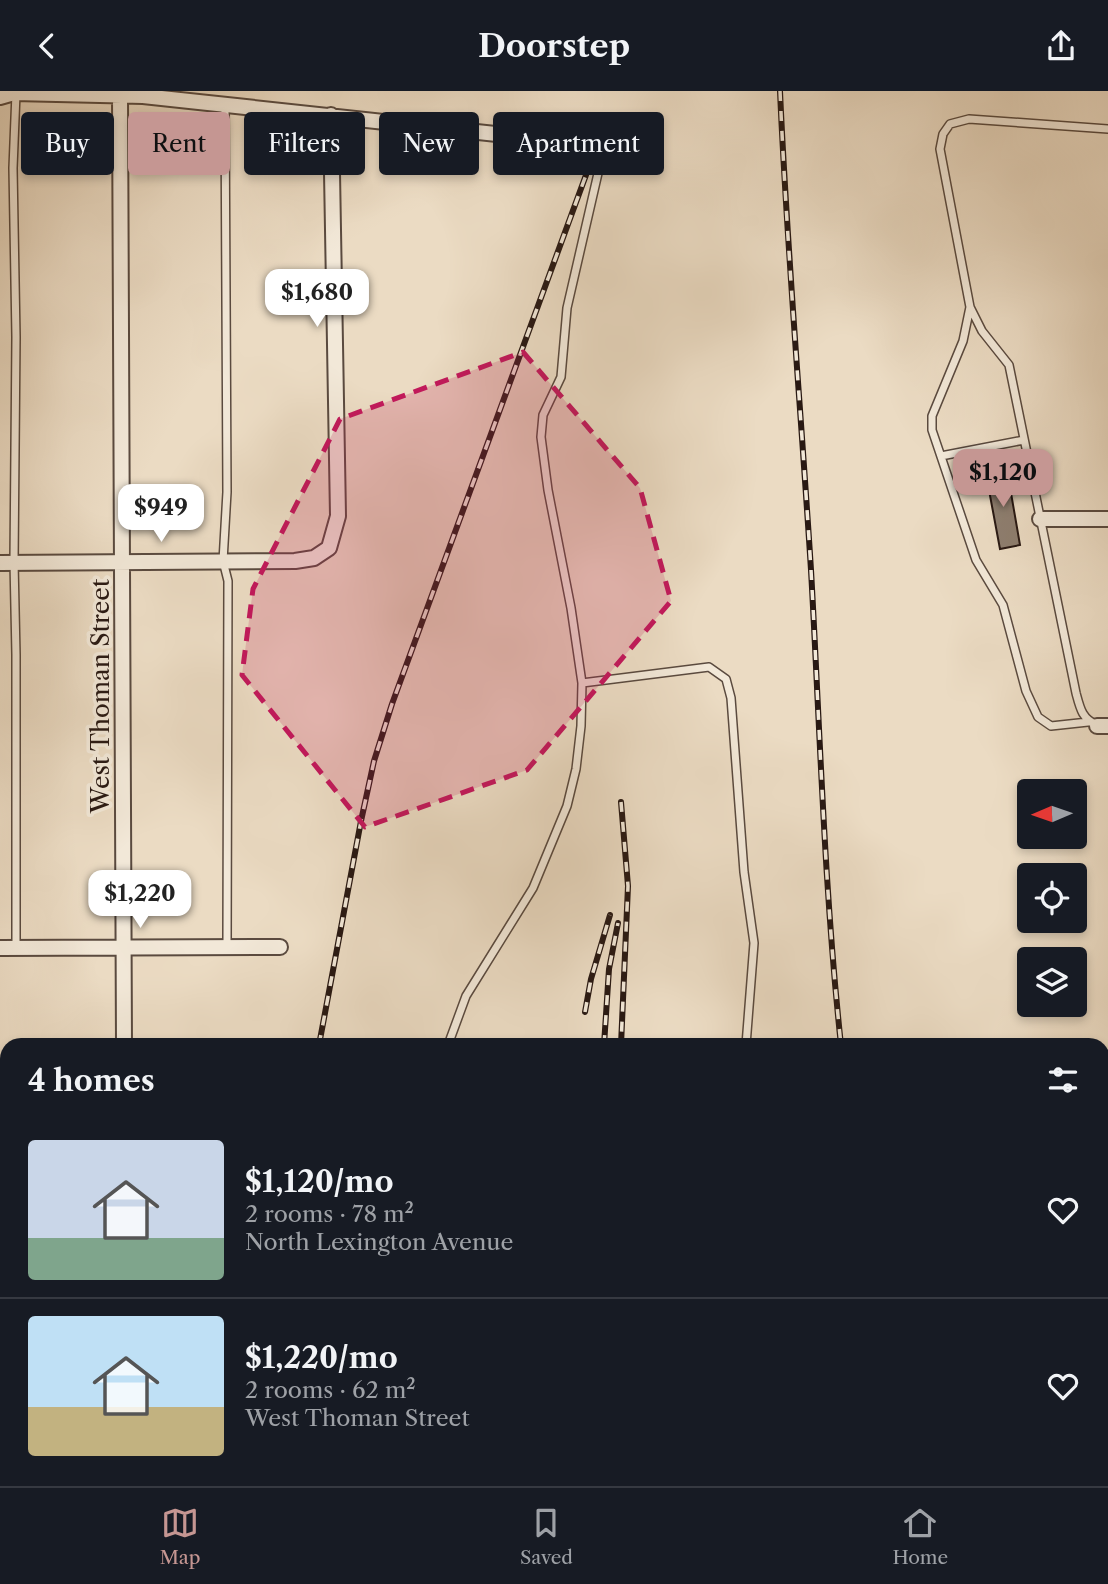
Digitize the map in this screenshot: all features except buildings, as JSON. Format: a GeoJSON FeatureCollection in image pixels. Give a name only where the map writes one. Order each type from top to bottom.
{"type":"FeatureCollection","features":[{"type":"Feature","properties":{"kind":"street"},"geometry":{"type":"LineString","coordinates":[[0,97],[16,93],[120,95],[302,112]]}},
{"type":"Feature","properties":{"kind":"street","name":"West Thoman Street"},"geometry":{"type":"LineString","coordinates":[[120,95],[124,1038]]}},
{"type":"Feature","properties":{"kind":"street"},"geometry":{"type":"LineString","coordinates":[[365,119],[493,133]]}},
{"type":"Feature","properties":{"kind":"street"},"geometry":{"type":"LineString","coordinates":[[7,563],[295,561],[314,558],[329,548],[338,516],[332,175]]}},
{"type":"Feature","properties":{"kind":"street"},"geometry":{"type":"LineString","coordinates":[[1040,519],[1108,519]]}},
{"type":"Feature","properties":{"kind":"street"},"geometry":{"type":"LineString","coordinates":[[0,948],[280,947]]}},
{"type":"Feature","properties":{"kind":"lane"},"geometry":{"type":"LineString","coordinates":[[16,93],[13,168],[16,337],[7,563],[16,655],[16,948]]}},
{"type":"Feature","properties":{"kind":"lane"},"geometry":{"type":"LineString","coordinates":[[225,104],[227,492],[223,561],[228,581],[227,947]]}},
{"type":"Feature","properties":{"kind":"lane"},"geometry":{"type":"LineString","coordinates":[[1098,725],[1081,712],[1009,365],[982,331],[970,307],[940,149],[943,134],[950,124],[969,119],[1108,129]]}},
{"type":"Feature","properties":{"kind":"lane"},"geometry":{"type":"LineString","coordinates":[[450,1038],[466,996],[533,888],[567,806],[579,748],[582,683],[541,437],[542,415],[561,377],[567,308],[598,175]]}},
{"type":"Feature","properties":{"kind":"lane"},"geometry":{"type":"LineString","coordinates":[[970,307],[963,341],[932,416],[932,430],[976,560],[1003,605],[1026,691],[1038,716],[1051,726],[1098,725]]}},
{"type":"Feature","properties":{"kind":"lane"},"geometry":{"type":"LineString","coordinates":[[941,456],[1024,440]]}},
{"type":"Feature","properties":{"kind":"lane"},"geometry":{"type":"LineString","coordinates":[[582,683],[709,667],[726,679],[731,698],[744,872],[754,943],[747,1038]]}},
{"type":"Feature","properties":{"kind":"highlighted area"},"geometry":{"type":"Polygon","coordinates":[[[523,352],[640,488],[671,601],[527,770],[365,827],[242,675],[253,589],[340,419],[523,352]]]}},
{"type":"Feature","properties":{"kind":"railway"},"geometry":{"type":"LineString","coordinates":[[780,91],[811,570],[826,867],[840,1038]]}},
{"type":"Feature","properties":{"kind":"railway"},"geometry":{"type":"LineString","coordinates":[[320,1038],[374,761],[392,704],[586,175]]}},
{"type":"Feature","properties":{"kind":"railway"},"geometry":{"type":"LineString","coordinates":[[621,802],[628,886],[621,1038]]}},
{"type":"Feature","properties":{"kind":"railway"},"geometry":{"type":"LineString","coordinates":[[585,1012],[591,979],[610,915]]}},
{"type":"Feature","properties":{"kind":"railway"},"geometry":{"type":"LineString","coordinates":[[604,1038],[609,969],[618,923]]}}]}
